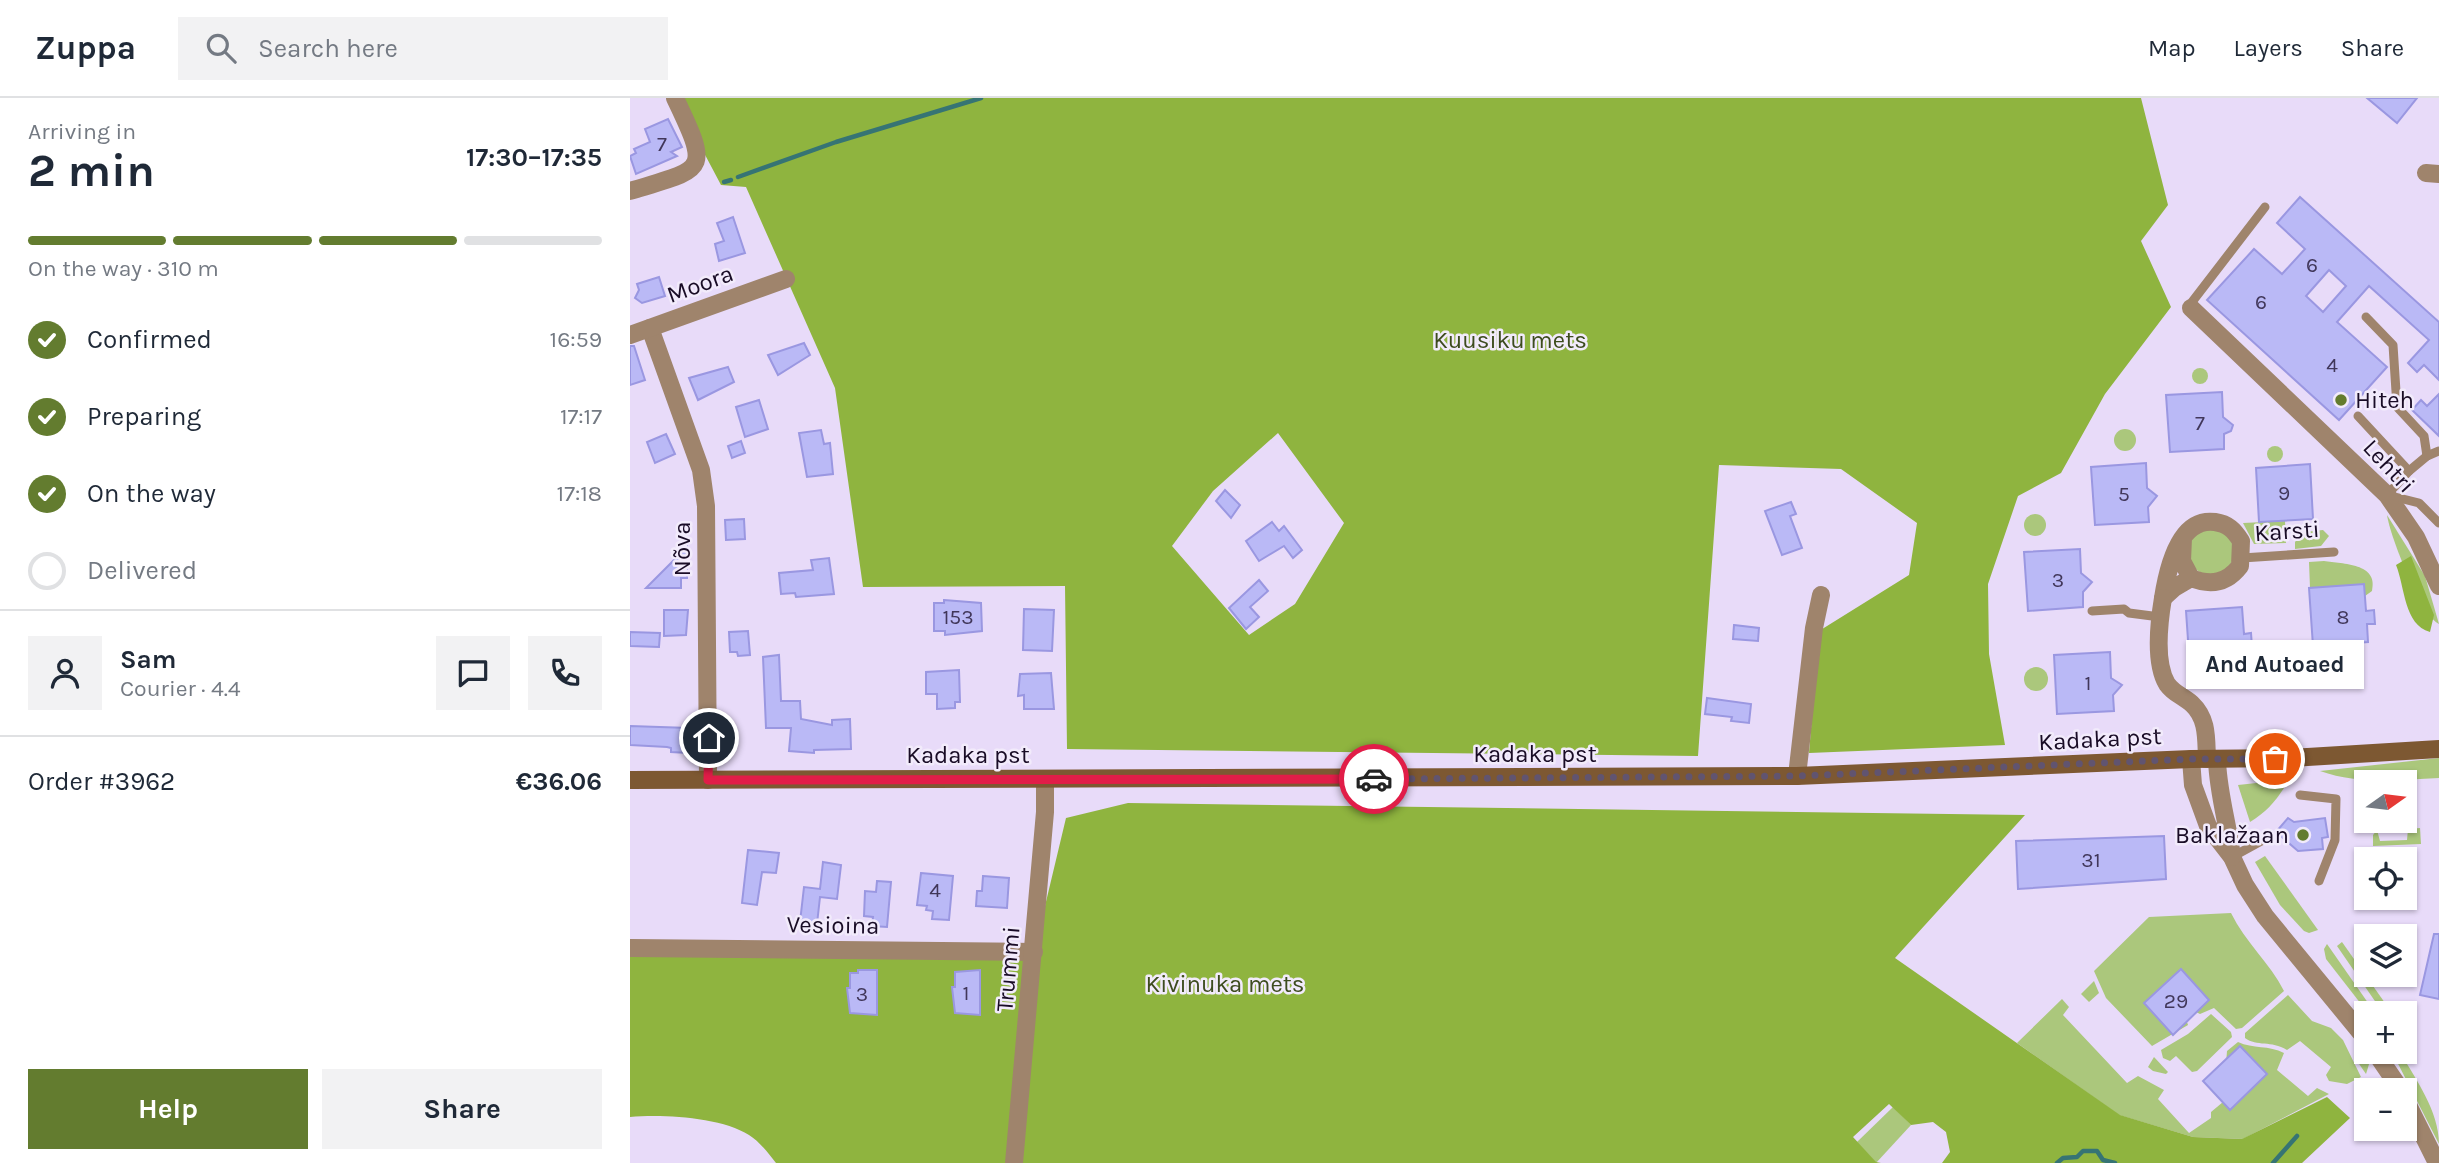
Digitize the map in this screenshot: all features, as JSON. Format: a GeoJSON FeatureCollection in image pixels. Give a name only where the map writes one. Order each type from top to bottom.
{"type":"FeatureCollection","features":[{"type":"Feature","properties":{"kind":"main road","name":"Kadaka pst"},"geometry":{"type":"LineString","coordinates":[[630,780],[1797,776],[2439,749]]}},
{"type":"Feature","properties":{"kind":"street"},"geometry":{"type":"LineString","coordinates":[[630,191],[683,175],[692,168],[699,151],[675,98]]}},
{"type":"Feature","properties":{"kind":"street","name":"Moora"},"geometry":{"type":"LineString","coordinates":[[630,335],[786,278]]}},
{"type":"Feature","properties":{"kind":"street","name":"Lehtri"},"geometry":{"type":"LineString","coordinates":[[2191,308],[2387,495],[2416,537],[2439,586]]}},
{"type":"Feature","properties":{"kind":"street","name":"Nõva"},"geometry":{"type":"LineString","coordinates":[[650,328],[701,470],[706,506],[708,780]]}},
{"type":"Feature","properties":{"kind":"street","name":"Karsti"},"geometry":{"type":"LineString","coordinates":[[2183,538],[2197,525],[2209,522],[2228,526],[2241,541],[2242,558],[2233,574],[2224,580],[2211,583],[2191,578]]}},
{"type":"Feature","properties":{"kind":"street"},"geometry":{"type":"LineString","coordinates":[[2163,598],[2191,578],[2182,561],[2183,538]]}},
{"type":"Feature","properties":{"kind":"street"},"geometry":{"type":"LineString","coordinates":[[2183,538],[2167,574],[2163,598],[2160,617],[2162,671],[2174,693],[2191,703],[2204,721],[2205,759],[2228,824],[2232,857]]}},
{"type":"Feature","properties":{"kind":"street"},"geometry":{"type":"LineString","coordinates":[[1797,776],[1814,628],[1821,595]]}},
{"type":"Feature","properties":{"kind":"street"},"geometry":{"type":"LineString","coordinates":[[2205,759],[2193,785],[2208,826],[2232,857],[2265,916],[2354,1024]]}},
{"type":"Feature","properties":{"kind":"street","name":"Trummi"},"geometry":{"type":"LineString","coordinates":[[1014,1163],[1034,952],[1045,780]]}},
{"type":"Feature","properties":{"kind":"street","name":"Vesioina"},"geometry":{"type":"LineString","coordinates":[[631,947],[1034,952]]}},
{"type":"Feature","properties":{"kind":"street"},"geometry":{"type":"LineString","coordinates":[[2417,1123],[2437,1163]]}},
{"type":"Feature","properties":{"kind":"lane"},"geometry":{"type":"LineString","coordinates":[[2191,308],[2192,302],[2264,208]]}},
{"type":"Feature","properties":{"kind":"lane"},"geometry":{"type":"LineString","coordinates":[[2366,317],[2393,345],[2397,407],[2424,436],[2427,456]]}},
{"type":"Feature","properties":{"kind":"lane"},"geometry":{"type":"LineString","coordinates":[[2358,416],[2409,471]]}},
{"type":"Feature","properties":{"kind":"lane"},"geometry":{"type":"LineString","coordinates":[[2439,452],[2427,456],[2387,495],[2418,503],[2439,523]]}},
{"type":"Feature","properties":{"kind":"lane","name":"Karsti"},"geometry":{"type":"LineString","coordinates":[[2242,558],[2334,552]]}},
{"type":"Feature","properties":{"kind":"lane"},"geometry":{"type":"LineString","coordinates":[[2092,611],[2124,609],[2129,613],[2160,617]]}},
{"type":"Feature","properties":{"kind":"lane"},"geometry":{"type":"LineString","coordinates":[[2300,795],[2336,799],[2334,841],[2319,881]]}},
{"type":"Feature","properties":{"kind":"lane"},"geometry":{"type":"LineString","coordinates":[[2232,857],[2263,840]]}},
{"type":"Feature","properties":{"kind":"green space","name":"Kuusiku mets"},"geometry":{"type":"Polygon","coordinates":[[[675,98],[2141,98],[2168,205],[2141,241],[2171,307],[2105,394],[2061,473],[2018,496],[1988,584],[1989,654],[2005,745],[1809,753],[1819,631],[1909,575],[1917,523],[1841,469],[1719,465],[1698,756],[1067,749],[1065,586],[863,587],[835,388],[746,187],[721,185],[675,98]],[[1278,433],[1213,491],[1172,546],[1249,635],[1295,604],[1344,523],[1278,433]]]}},
{"type":"Feature","properties":{"kind":"green space"},"geometry":{"type":"Polygon","coordinates":[[[2197,368],[2203,368],[2208,376],[2206,382],[2197,384],[2192,379],[2192,373],[2197,368]]]}},
{"type":"Feature","properties":{"kind":"green space"},"geometry":{"type":"Polygon","coordinates":[[[2125,429],[2133,432],[2136,440],[2133,448],[2125,451],[2117,448],[2114,440],[2117,432],[2125,429]]]}},
{"type":"Feature","properties":{"kind":"green space"},"geometry":{"type":"Polygon","coordinates":[[[2272,446],[2278,446],[2283,454],[2281,460],[2272,462],[2267,457],[2267,451],[2272,446]]]}},
{"type":"Feature","properties":{"kind":"green space"},"geometry":{"type":"Polygon","coordinates":[[[2035,514],[2043,517],[2046,525],[2043,533],[2035,536],[2027,533],[2024,525],[2027,517],[2035,514]]]}},
{"type":"Feature","properties":{"kind":"green space"},"geometry":{"type":"Polygon","coordinates":[[[2387,515],[2425,576],[2439,624],[2415,592],[2400,557],[2387,515]]]}},
{"type":"Feature","properties":{"kind":"green space"},"geometry":{"type":"Polygon","coordinates":[[[2285,521],[2286,543],[2254,544],[2243,523],[2285,521]]]}},
{"type":"Feature","properties":{"kind":"green space"},"geometry":{"type":"Polygon","coordinates":[[[2211,529],[2227,536],[2234,552],[2227,568],[2211,575],[2195,568],[2188,552],[2195,536],[2211,529]]]}},
{"type":"Feature","properties":{"kind":"green space"},"geometry":{"type":"Polygon","coordinates":[[[2323,530],[2329,536],[2321,546],[2295,549],[2295,542],[2304,532],[2323,530]]]}},
{"type":"Feature","properties":{"kind":"green space"},"geometry":{"type":"Polygon","coordinates":[[[2411,556],[2434,615],[2430,632],[2421,628],[2410,614],[2396,565],[2411,556]]]}},
{"type":"Feature","properties":{"kind":"green space"},"geometry":{"type":"Polygon","coordinates":[[[2309,562],[2349,564],[2365,570],[2373,582],[2372,591],[2365,596],[2364,584],[2310,588],[2309,562]]]}},
{"type":"Feature","properties":{"kind":"green space"},"geometry":{"type":"Polygon","coordinates":[[[2036,667],[2044,671],[2048,679],[2044,687],[2036,691],[2028,687],[2024,679],[2028,671],[2036,667]]]}},
{"type":"Feature","properties":{"kind":"green space"},"geometry":{"type":"Polygon","coordinates":[[[2439,758],[2439,778],[2417,779],[2417,770],[2354,770],[2354,779],[2320,771],[2439,758]]]}},
{"type":"Feature","properties":{"kind":"green space"},"geometry":{"type":"Polygon","coordinates":[[[2284,780],[2284,788],[2277,798],[2250,822],[2238,785],[2284,780]]]}},
{"type":"Feature","properties":{"kind":"green space","name":"Kivinuka mets"},"geometry":{"type":"Polygon","coordinates":[[[1128,803],[2025,815],[1895,958],[2120,1115],[2193,1137],[2242,1139],[2327,1097],[2350,1118],[2302,1163],[1942,1163],[1950,1152],[1946,1132],[1933,1122],[1911,1125],[1889,1104],[1853,1137],[1876,1162],[1881,1163],[776,1163],[753,1138],[723,1124],[674,1117],[630,1117],[630,947],[1034,952],[1066,818],[1128,803]]]}},
{"type":"Feature","properties":{"kind":"green space"},"geometry":{"type":"Polygon","coordinates":[[[2417,828],[2420,828],[2421,844],[2373,846],[2375,833],[2378,833],[2380,841],[2407,840],[2408,833],[2417,833],[2417,828]]]}},
{"type":"Feature","properties":{"kind":"green space"},"geometry":{"type":"Polygon","coordinates":[[[2265,856],[2318,930],[2309,933],[2304,931],[2280,905],[2255,862],[2265,856]]]}},
{"type":"Feature","properties":{"kind":"green space"},"geometry":{"type":"Polygon","coordinates":[[[2231,913],[2284,991],[2242,1028],[2236,1029],[2214,1008],[2200,1014],[2196,1012],[2208,1000],[2180,969],[2144,1003],[2172,1034],[2152,1046],[2106,998],[2094,971],[2149,917],[2231,913]]]}},
{"type":"Feature","properties":{"kind":"green space"},"geometry":{"type":"Polygon","coordinates":[[[2342,942],[2354,959],[2354,971],[2337,946],[2342,942]]]}},
{"type":"Feature","properties":{"kind":"green space"},"geometry":{"type":"Polygon","coordinates":[[[2327,944],[2354,983],[2354,987],[2357,987],[2367,1001],[2359,1001],[2326,959],[2324,949],[2327,944]]]}},
{"type":"Feature","properties":{"kind":"green space"},"geometry":{"type":"Polygon","coordinates":[[[2094,981],[2099,993],[2089,1002],[2081,994],[2094,981]]]}},
{"type":"Feature","properties":{"kind":"green space"},"geometry":{"type":"Polygon","coordinates":[[[2365,987],[2374,987],[2384,1001],[2375,1001],[2365,987]]]}},
{"type":"Feature","properties":{"kind":"green space"},"geometry":{"type":"Polygon","coordinates":[[[2288,995],[2312,1021],[2331,1028],[2343,1040],[2361,1077],[2354,1078],[2347,1084],[2329,1081],[2326,1075],[2331,1067],[2300,1041],[2287,1050],[2250,1041],[2245,1038],[2245,1033],[2288,995]]]}},
{"type":"Feature","properties":{"kind":"green space"},"geometry":{"type":"Polygon","coordinates":[[[2062,999],[2069,1007],[2063,1015],[2127,1083],[2138,1076],[2164,1090],[2158,1099],[2189,1133],[2211,1118],[2211,1112],[2223,1102],[2227,1051],[2238,1042],[2284,1053],[2277,1070],[2308,1096],[2317,1088],[2329,1094],[2243,1139],[2193,1137],[2119,1115],[2017,1043],[2062,999]]]}},
{"type":"Feature","properties":{"kind":"green space"},"geometry":{"type":"Polygon","coordinates":[[[2211,1014],[2231,1032],[2232,1037],[2197,1071],[2192,1072],[2176,1056],[2170,1061],[2163,1058],[2161,1050],[2188,1034],[2211,1014]]]}},
{"type":"Feature","properties":{"kind":"green space"},"geometry":{"type":"Polygon","coordinates":[[[2154,1057],[2168,1072],[2166,1074],[2148,1067],[2154,1057]]]}},
{"type":"Feature","properties":{"kind":"green space"},"geometry":{"type":"Polygon","coordinates":[[[2359,1064],[2369,1064],[2366,1074],[2359,1064]]]}},
{"type":"Feature","properties":{"kind":"green space"},"geometry":{"type":"Polygon","coordinates":[[[2398,1064],[2407,1064],[2415,1078],[2405,1078],[2398,1064]]]}},
{"type":"Feature","properties":{"kind":"green space"},"geometry":{"type":"Polygon","coordinates":[[[2417,1081],[2431,1108],[2439,1144],[2417,1101],[2417,1081]]]}},
{"type":"Feature","properties":{"kind":"green space"},"geometry":{"type":"Polygon","coordinates":[[[1893,1107],[1911,1125],[1876,1163],[1857,1142],[1893,1107]]]}},
{"type":"Feature","properties":{"kind":"building"},"geometry":{"type":"Polygon","coordinates":[[[2367,98],[2417,98],[2397,123],[2367,98]]]}},
{"type":"Feature","properties":{"kind":"building"},"geometry":{"type":"Polygon","coordinates":[[[668,119],[682,147],[671,152],[677,156],[636,174],[630,156],[636,153],[634,149],[650,142],[645,129],[668,119]]]}},
{"type":"Feature","properties":{"kind":"building"},"geometry":{"type":"Polygon","coordinates":[[[2300,197],[2439,322],[2439,380],[2424,365],[2417,372],[2408,363],[2429,340],[2369,286],[2337,322],[2387,367],[2339,420],[2207,300],[2254,249],[2282,274],[2305,249],[2277,223],[2300,197]],[[2329,270],[2306,296],[2323,312],[2346,286],[2329,270]]]}},
{"type":"Feature","properties":{"kind":"building"},"geometry":{"type":"Polygon","coordinates":[[[733,217],[745,253],[719,261],[715,244],[724,241],[717,223],[733,217]]]}},
{"type":"Feature","properties":{"kind":"building"},"geometry":{"type":"Polygon","coordinates":[[[659,277],[665,296],[642,303],[635,298],[639,290],[637,284],[659,277]]]}},
{"type":"Feature","properties":{"kind":"building"},"geometry":{"type":"Polygon","coordinates":[[[804,343],[810,355],[778,375],[768,355],[804,343]]]}},
{"type":"Feature","properties":{"kind":"building"},"geometry":{"type":"Polygon","coordinates":[[[630,346],[634,346],[645,380],[630,385],[630,346]]]}},
{"type":"Feature","properties":{"kind":"building"},"geometry":{"type":"Polygon","coordinates":[[[728,367],[734,382],[698,400],[689,378],[728,367]]]}},
{"type":"Feature","properties":{"kind":"building"},"geometry":{"type":"Polygon","coordinates":[[[2222,392],[2223,417],[2233,425],[2231,431],[2224,434],[2224,449],[2170,452],[2166,395],[2222,392]]]}},
{"type":"Feature","properties":{"kind":"building"},"geometry":{"type":"Polygon","coordinates":[[[2439,394],[2439,436],[2412,410],[2421,400],[2427,406],[2439,394]]]}},
{"type":"Feature","properties":{"kind":"building"},"geometry":{"type":"Polygon","coordinates":[[[759,400],[768,429],[745,437],[736,407],[759,400]]]}},
{"type":"Feature","properties":{"kind":"building"},"geometry":{"type":"Polygon","coordinates":[[[821,430],[824,444],[830,443],[833,474],[807,477],[799,433],[821,430]]]}},
{"type":"Feature","properties":{"kind":"building"},"geometry":{"type":"Polygon","coordinates":[[[666,434],[675,454],[655,463],[647,442],[666,434]]]}},
{"type":"Feature","properties":{"kind":"building"},"geometry":{"type":"Polygon","coordinates":[[[741,441],[745,453],[732,458],[728,446],[741,441]]]}},
{"type":"Feature","properties":{"kind":"building"},"geometry":{"type":"Polygon","coordinates":[[[2146,463],[2147,488],[2157,496],[2148,507],[2149,522],[2095,525],[2091,467],[2146,463]]]}},
{"type":"Feature","properties":{"kind":"building"},"geometry":{"type":"Polygon","coordinates":[[[2310,464],[2313,519],[2259,522],[2256,468],[2310,464]]]}},
{"type":"Feature","properties":{"kind":"building"},"geometry":{"type":"Polygon","coordinates":[[[1225,490],[1240,505],[1231,518],[1216,501],[1225,490]]]}},
{"type":"Feature","properties":{"kind":"building"},"geometry":{"type":"Polygon","coordinates":[[[1791,502],[1796,514],[1790,516],[1802,548],[1782,555],[1765,511],[1791,502]]]}},
{"type":"Feature","properties":{"kind":"building"},"geometry":{"type":"Polygon","coordinates":[[[744,519],[745,539],[726,540],[725,520],[744,519]]]}},
{"type":"Feature","properties":{"kind":"building"},"geometry":{"type":"Polygon","coordinates":[[[1272,522],[1279,531],[1284,526],[1302,550],[1293,558],[1284,546],[1259,561],[1246,541],[1272,522]]]}},
{"type":"Feature","properties":{"kind":"building"},"geometry":{"type":"Polygon","coordinates":[[[687,547],[687,578],[681,578],[681,588],[646,588],[687,547]]]}},
{"type":"Feature","properties":{"kind":"building"},"geometry":{"type":"Polygon","coordinates":[[[2080,549],[2081,573],[2092,582],[2083,592],[2083,607],[2028,611],[2024,552],[2080,549]]]}},
{"type":"Feature","properties":{"kind":"building"},"geometry":{"type":"Polygon","coordinates":[[[829,558],[834,594],[796,597],[795,593],[781,594],[779,573],[813,570],[811,560],[829,558]]]}},
{"type":"Feature","properties":{"kind":"building"},"geometry":{"type":"Polygon","coordinates":[[[1259,580],[1268,591],[1250,607],[1259,617],[1246,629],[1229,608],[1259,580]]]}},
{"type":"Feature","properties":{"kind":"building"},"geometry":{"type":"Polygon","coordinates":[[[2364,584],[2366,611],[2374,610],[2375,624],[2367,624],[2368,642],[2313,646],[2309,588],[2364,584]]]}},
{"type":"Feature","properties":{"kind":"building"},"geometry":{"type":"Polygon","coordinates":[[[944,600],[981,603],[982,631],[945,635],[945,631],[934,631],[934,603],[944,603],[944,600]]]}},
{"type":"Feature","properties":{"kind":"building"},"geometry":{"type":"Polygon","coordinates":[[[2242,607],[2244,634],[2251,633],[2252,647],[2244,647],[2246,665],[2190,669],[2186,611],[2242,607]]]}},
{"type":"Feature","properties":{"kind":"building"},"geometry":{"type":"Polygon","coordinates":[[[1024,609],[1054,610],[1052,651],[1023,650],[1024,609]]]}},
{"type":"Feature","properties":{"kind":"building"},"geometry":{"type":"Polygon","coordinates":[[[664,610],[688,610],[686,635],[664,636],[664,610]]]}},
{"type":"Feature","properties":{"kind":"building"},"geometry":{"type":"Polygon","coordinates":[[[1734,625],[1759,628],[1758,641],[1733,639],[1734,625]]]}},
{"type":"Feature","properties":{"kind":"building"},"geometry":{"type":"Polygon","coordinates":[[[748,631],[750,655],[738,656],[737,652],[730,652],[729,632],[748,631]]]}},
{"type":"Feature","properties":{"kind":"building"},"geometry":{"type":"Polygon","coordinates":[[[630,632],[660,633],[659,647],[630,646],[630,632]]]}},
{"type":"Feature","properties":{"kind":"building"},"geometry":{"type":"Polygon","coordinates":[[[2110,652],[2111,678],[2122,685],[2113,695],[2114,711],[2057,714],[2054,655],[2110,652]]]}},
{"type":"Feature","properties":{"kind":"building"},"geometry":{"type":"Polygon","coordinates":[[[779,655],[781,701],[800,701],[801,719],[832,725],[832,720],[850,719],[851,749],[814,750],[814,753],[789,751],[791,728],[766,728],[763,657],[779,655]]]}},
{"type":"Feature","properties":{"kind":"building"},"geometry":{"type":"Polygon","coordinates":[[[959,670],[960,702],[955,702],[955,708],[937,709],[937,694],[926,694],[926,672],[959,670]]]}},
{"type":"Feature","properties":{"kind":"building"},"geometry":{"type":"Polygon","coordinates":[[[1051,673],[1054,709],[1024,709],[1024,695],[1018,696],[1020,674],[1051,673]]]}},
{"type":"Feature","properties":{"kind":"building"},"geometry":{"type":"Polygon","coordinates":[[[1707,698],[1751,704],[1749,723],[1731,721],[1732,717],[1705,714],[1707,698]]]}},
{"type":"Feature","properties":{"kind":"building"},"geometry":{"type":"Polygon","coordinates":[[[630,726],[689,728],[688,753],[671,752],[671,748],[667,747],[630,745],[630,726]]]}},
{"type":"Feature","properties":{"kind":"building","name":"Baklažaan"},"geometry":{"type":"Polygon","coordinates":[[[2288,818],[2294,822],[2325,818],[2328,837],[2322,838],[2323,849],[2298,851],[2276,832],[2288,818]]]}},
{"type":"Feature","properties":{"kind":"building"},"geometry":{"type":"Polygon","coordinates":[[[2164,836],[2166,879],[2018,889],[2016,841],[2164,836]]]}},
{"type":"Feature","properties":{"kind":"building"},"geometry":{"type":"Polygon","coordinates":[[[748,850],[779,853],[776,873],[762,872],[757,905],[742,903],[748,850]]]}},
{"type":"Feature","properties":{"kind":"building"},"geometry":{"type":"Polygon","coordinates":[[[823,862],[841,865],[837,899],[820,897],[817,924],[800,922],[804,887],[820,889],[823,862]]]}},
{"type":"Feature","properties":{"kind":"building"},"geometry":{"type":"Polygon","coordinates":[[[921,873],[953,876],[949,920],[932,919],[933,911],[926,910],[927,906],[917,905],[921,873]]]}},
{"type":"Feature","properties":{"kind":"building"},"geometry":{"type":"Polygon","coordinates":[[[983,876],[1009,878],[1007,908],[976,906],[977,891],[982,891],[983,876]]]}},
{"type":"Feature","properties":{"kind":"building"},"geometry":{"type":"Polygon","coordinates":[[[877,881],[891,882],[887,927],[872,926],[873,917],[864,916],[865,891],[876,892],[877,881]]]}},
{"type":"Feature","properties":{"kind":"building"},"geometry":{"type":"Polygon","coordinates":[[[2434,934],[2439,934],[2439,999],[2420,995],[2434,934]]]}},
{"type":"Feature","properties":{"kind":"building"},"geometry":{"type":"Polygon","coordinates":[[[2181,969],[2209,1000],[2173,1035],[2144,1003],[2181,969]]]}},
{"type":"Feature","properties":{"kind":"building"},"geometry":{"type":"Polygon","coordinates":[[[858,970],[877,970],[877,1015],[850,1013],[847,988],[850,988],[850,973],[858,973],[858,970]]]}},
{"type":"Feature","properties":{"kind":"building"},"geometry":{"type":"Polygon","coordinates":[[[980,970],[980,1015],[955,1013],[952,987],[955,987],[955,972],[980,970]]]}},
{"type":"Feature","properties":{"kind":"building"},"geometry":{"type":"Polygon","coordinates":[[[2240,1046],[2267,1074],[2230,1110],[2203,1081],[2240,1046]]]}},
{"type":"Feature","properties":{"kind":"waterway"},"geometry":{"type":"LineString","coordinates":[[738,177],[836,142],[981,98]]}},
{"type":"Feature","properties":{"kind":"waterway"},"geometry":{"type":"LineString","coordinates":[[724,182],[731,180]]}},
{"type":"Feature","properties":{"kind":"waterway"},"geometry":{"type":"LineString","coordinates":[[2273,1163],[2297,1136]]}},
{"type":"Feature","properties":{"kind":"waterway"},"geometry":{"type":"LineString","coordinates":[[2057,1163],[2063,1158],[2077,1157],[2083,1151],[2097,1151],[2103,1160],[2115,1163]]}},
{"type":"Feature","properties":{"kind":"way so far"},"geometry":{"type":"LineString","coordinates":[[1374,779],[1797,776],[2191,759],[2275,759]]}},
{"type":"Feature","properties":{"kind":"place","name":"Hiteh"},"geometry":{"type":"Point","coordinates":[2341,400]}},
{"type":"Feature","properties":{"kind":"place","name":"And Autoaed"},"geometry":{"type":"Point","coordinates":[2275,759]}},
{"type":"Feature","properties":{"kind":"place","name":"Baklažaan"},"geometry":{"type":"Point","coordinates":[2303,835]}},
{"type":"Feature","properties":{"kind":"route"},"geometry":{"type":"LineString","coordinates":[[709,738],[708,780],[1374,779]]}}]}
